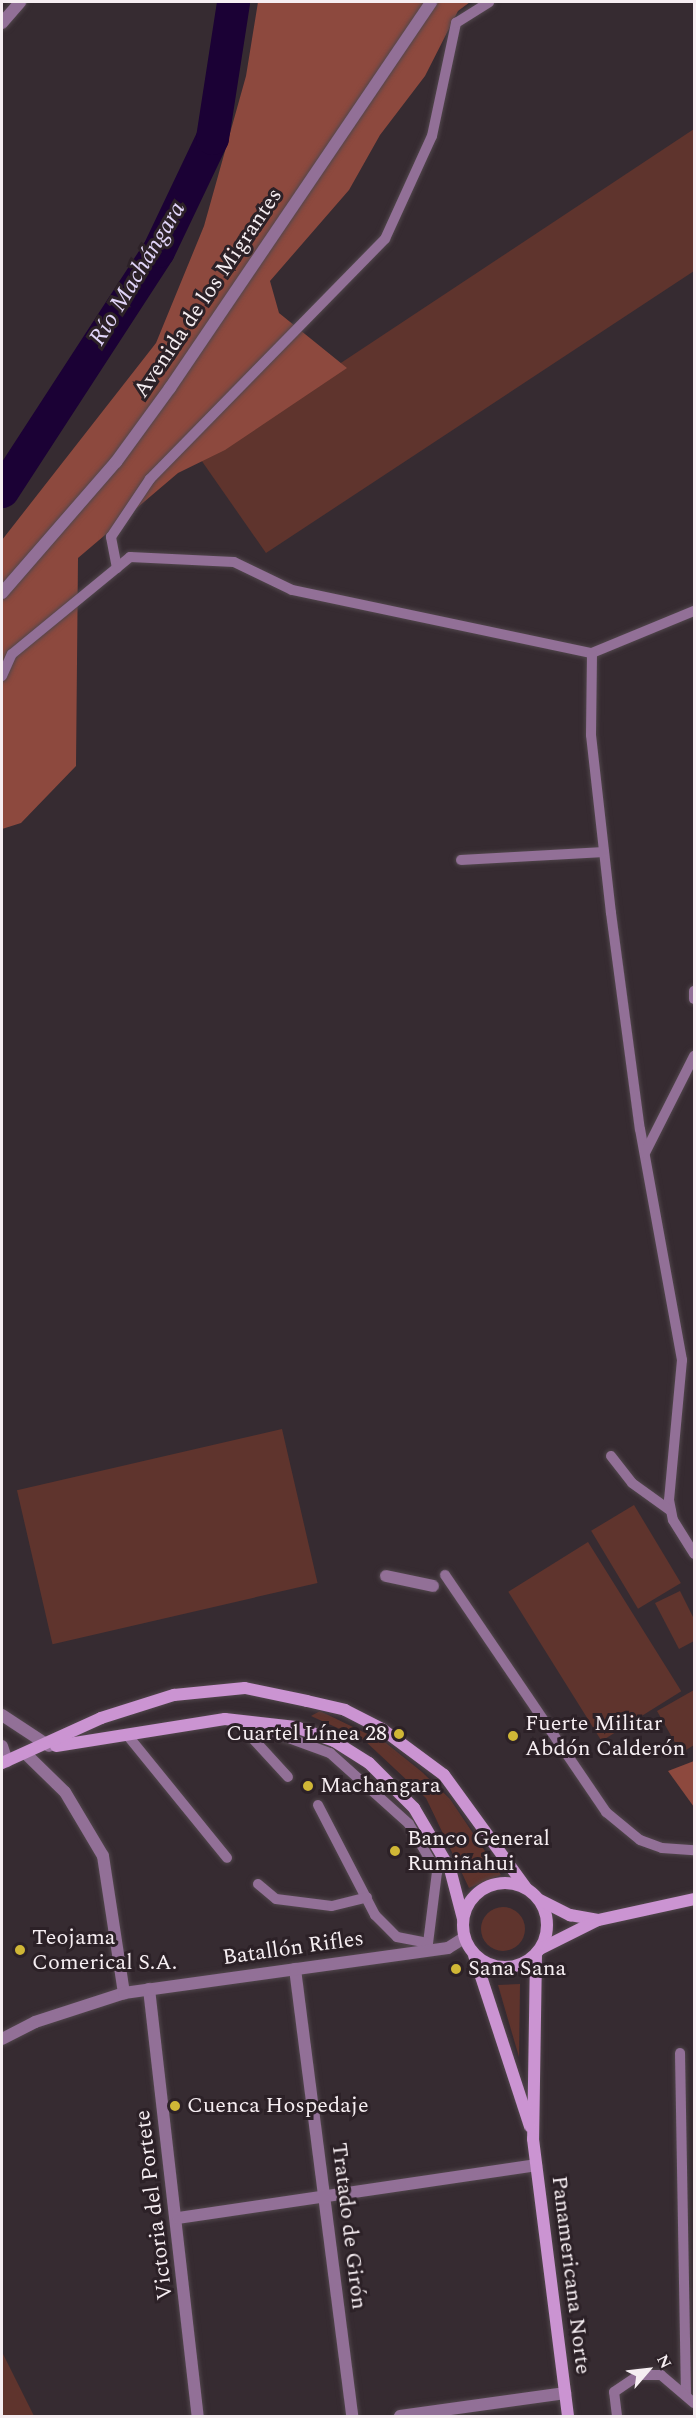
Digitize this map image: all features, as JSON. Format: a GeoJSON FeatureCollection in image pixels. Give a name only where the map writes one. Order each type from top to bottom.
{"type":"FeatureCollection","features":[{"type":"Feature","properties":{"kind":"main road","name":"Panamericana Norte"},"geometry":{"type":"LineString","coordinates":[[4,1762],[49,1746],[101,1718],[213,1689],[270,1692],[345,1710],[405,1743],[444,1775],[526,1888],[536,1897],[547,1925],[538,1951],[533,2139],[568,2416]]}},
{"type":"Feature","properties":{"kind":"main road","name":"Panamericana Norte"},"geometry":{"type":"LineString","coordinates":[[49,1746],[236,1720],[296,1727],[334,1741],[369,1764],[414,1808],[450,1869],[463,1919],[464,1938],[474,1955],[533,2139]]}},
{"type":"Feature","properties":{"kind":"main road"},"geometry":{"type":"LineString","coordinates":[[463,1919],[471,1900],[486,1887],[514,1883],[526,1888]]}},
{"type":"Feature","properties":{"kind":"main road"},"geometry":{"type":"LineString","coordinates":[[536,1897],[570,1915],[598,1920]]}},
{"type":"Feature","properties":{"kind":"main road"},"geometry":{"type":"LineString","coordinates":[[474,1955],[508,1967],[598,1920],[694,1899]]}},
{"type":"Feature","properties":{"kind":"street"},"geometry":{"type":"LineString","coordinates":[[2,23],[20,2]]}},
{"type":"Feature","properties":{"kind":"street","name":"Avenida de los Migrantes"},"geometry":{"type":"LineString","coordinates":[[2,593],[116,462],[170,388],[431,2]]}},
{"type":"Feature","properties":{"kind":"street"},"geometry":{"type":"LineString","coordinates":[[386,1576],[433,1586]]}},
{"type":"Feature","properties":{"kind":"street"},"geometry":{"type":"LineString","coordinates":[[2,1715],[49,1746]]}},
{"type":"Feature","properties":{"kind":"street"},"geometry":{"type":"LineString","coordinates":[[2,1746],[4,1762]]}},
{"type":"Feature","properties":{"kind":"street"},"geometry":{"type":"LineString","coordinates":[[26,1754],[65,1792],[103,1856],[124,1993]]}},
{"type":"Feature","properties":{"kind":"street","name":"Batallón Rifles"},"geometry":{"type":"LineString","coordinates":[[2,2039],[124,1993],[295,1969],[427,1947],[448,1948],[464,1938]]}},
{"type":"Feature","properties":{"kind":"street","name":"Tratado de Girón"},"geometry":{"type":"LineString","coordinates":[[295,1969],[352,2416]]}},
{"type":"Feature","properties":{"kind":"street","name":"Victoria del Portete"},"geometry":{"type":"LineString","coordinates":[[149,1989],[178,2218],[198,2416]]}},
{"type":"Feature","properties":{"kind":"street"},"geometry":{"type":"LineString","coordinates":[[178,2218],[536,2165]]}},
{"type":"Feature","properties":{"kind":"street"},"geometry":{"type":"LineString","coordinates":[[400,2416],[565,2393]]}},
{"type":"Feature","properties":{"kind":"lane"},"geometry":{"type":"LineString","coordinates":[[117,568],[111,537],[150,479],[385,239],[432,136],[456,23],[489,2]]}},
{"type":"Feature","properties":{"kind":"lane"},"geometry":{"type":"LineString","coordinates":[[2,676],[12,654],[130,557],[234,562],[291,590],[592,653],[694,611]]}},
{"type":"Feature","properties":{"kind":"lane"},"geometry":{"type":"LineString","coordinates":[[592,653],[591,735],[604,852],[645,1154],[682,1360],[675,1399],[671,1511]]}},
{"type":"Feature","properties":{"kind":"lane"},"geometry":{"type":"LineString","coordinates":[[461,860],[604,852]]}},
{"type":"Feature","properties":{"kind":"lane"},"geometry":{"type":"LineString","coordinates":[[645,1154],[694,1056]]}},
{"type":"Feature","properties":{"kind":"lane"},"geometry":{"type":"LineString","coordinates":[[611,1456],[633,1483],[671,1511],[694,1554]]}},
{"type":"Feature","properties":{"kind":"lane"},"geometry":{"type":"LineString","coordinates":[[445,1575],[606,1812],[640,1840],[662,1848],[694,1850]]}},
{"type":"Feature","properties":{"kind":"lane"},"geometry":{"type":"LineString","coordinates":[[236,1720],[288,1777]]}},
{"type":"Feature","properties":{"kind":"lane"},"geometry":{"type":"LineString","coordinates":[[247,1732],[275,1733],[330,1753],[409,1824],[437,1872],[427,1947],[397,1937],[385,1928],[318,1805]]}},
{"type":"Feature","properties":{"kind":"lane"},"geometry":{"type":"LineString","coordinates":[[128,1736],[227,1858]]}},
{"type":"Feature","properties":{"kind":"lane"},"geometry":{"type":"LineString","coordinates":[[258,1884],[276,1899],[332,1906],[367,1897]]}},
{"type":"Feature","properties":{"kind":"lane"},"geometry":{"type":"LineString","coordinates":[[680,2053],[686,2394]]}},
{"type":"Feature","properties":{"kind":"lane"},"geometry":{"type":"LineString","coordinates":[[617,2416],[614,2392],[639,2374],[661,2375],[694,2403]]}},
{"type":"Feature","properties":{"kind":"shaded area"},"geometry":{"type":"Polygon","coordinates":[[[258,2],[470,2],[458,11],[425,76],[380,135],[349,190],[270,281],[279,313],[347,368],[225,450],[178,473],[78,558],[76,766],[21,823],[2,829],[2,540],[156,343],[204,226],[246,76],[258,2]]]}},
{"type":"Feature","properties":{"kind":"shaded area"},"geometry":{"type":"Polygon","coordinates":[[[694,129],[694,271],[266,553],[199,457],[694,129]]]}},
{"type":"Feature","properties":{"kind":"shaded area"},"geometry":{"type":"Polygon","coordinates":[[[282,1429],[318,1583],[53,1644],[17,1490],[282,1429]]]}},
{"type":"Feature","properties":{"kind":"shaded area"},"geometry":{"type":"Polygon","coordinates":[[[634,1505],[681,1583],[638,1609],[591,1531],[634,1505]]]}},
{"type":"Feature","properties":{"kind":"shaded area"},"geometry":{"type":"Polygon","coordinates":[[[588,1542],[681,1691],[602,1741],[508,1592],[588,1542]]]}},
{"type":"Feature","properties":{"kind":"shaded area"},"geometry":{"type":"Polygon","coordinates":[[[680,1591],[694,1619],[694,1641],[679,1649],[655,1603],[680,1591]]]}},
{"type":"Feature","properties":{"kind":"shaded area"},"geometry":{"type":"Polygon","coordinates":[[[694,1690],[694,1745],[681,1753],[657,1711],[694,1690]]]}},
{"type":"Feature","properties":{"kind":"shaded area"},"geometry":{"type":"Polygon","coordinates":[[[320,1711],[386,1743],[422,1772],[450,1799],[501,1875],[469,1888],[426,1798],[364,1740],[311,1716],[320,1711]]]}},
{"type":"Feature","properties":{"kind":"shaded area"},"geometry":{"type":"Polygon","coordinates":[[[694,1761],[694,1807],[668,1771],[694,1761]]]}},
{"type":"Feature","properties":{"kind":"shaded area"},"geometry":{"type":"Polygon","coordinates":[[[503,1907],[512,1908],[519,1913],[524,1920],[524,1938],[519,1945],[512,1950],[503,1951],[494,1950],[487,1945],[482,1938],[481,1929],[482,1920],[487,1913],[494,1908],[503,1907]]]}},
{"type":"Feature","properties":{"kind":"shaded area"},"geometry":{"type":"Polygon","coordinates":[[[520,1984],[519,2057],[498,1985],[520,1984]]]}},
{"type":"Feature","properties":{"kind":"shaded area"},"geometry":{"type":"Polygon","coordinates":[[[2,2352],[34,2416],[2,2416],[2,2352]]]}},
{"type":"Feature","properties":{"kind":"waterway","name":"Río Machángara"},"geometry":{"type":"LineString","coordinates":[[2,491],[158,251],[212,138],[233,2]]}},
{"type":"Feature","properties":{"kind":"place","name":"Cuartel Línea 28"},"geometry":{"type":"Point","coordinates":[399,1734]}},
{"type":"Feature","properties":{"kind":"place","name":"Fuerte Militar Abdón Calderón"},"geometry":{"type":"Point","coordinates":[513,1736]}},
{"type":"Feature","properties":{"kind":"place","name":"Machangara"},"geometry":{"type":"Point","coordinates":[308,1786]}},
{"type":"Feature","properties":{"kind":"place","name":"Banco General Rumiñahui"},"geometry":{"type":"Point","coordinates":[395,1851]}},
{"type":"Feature","properties":{"kind":"place","name":"Teojama Comerical S.A."},"geometry":{"type":"Point","coordinates":[20,1950]}},
{"type":"Feature","properties":{"kind":"place","name":"Sana Sana"},"geometry":{"type":"Point","coordinates":[456,1969]}},
{"type":"Feature","properties":{"kind":"place","name":"Cuenca Hospedaje"},"geometry":{"type":"Point","coordinates":[175,2106]}}]}
